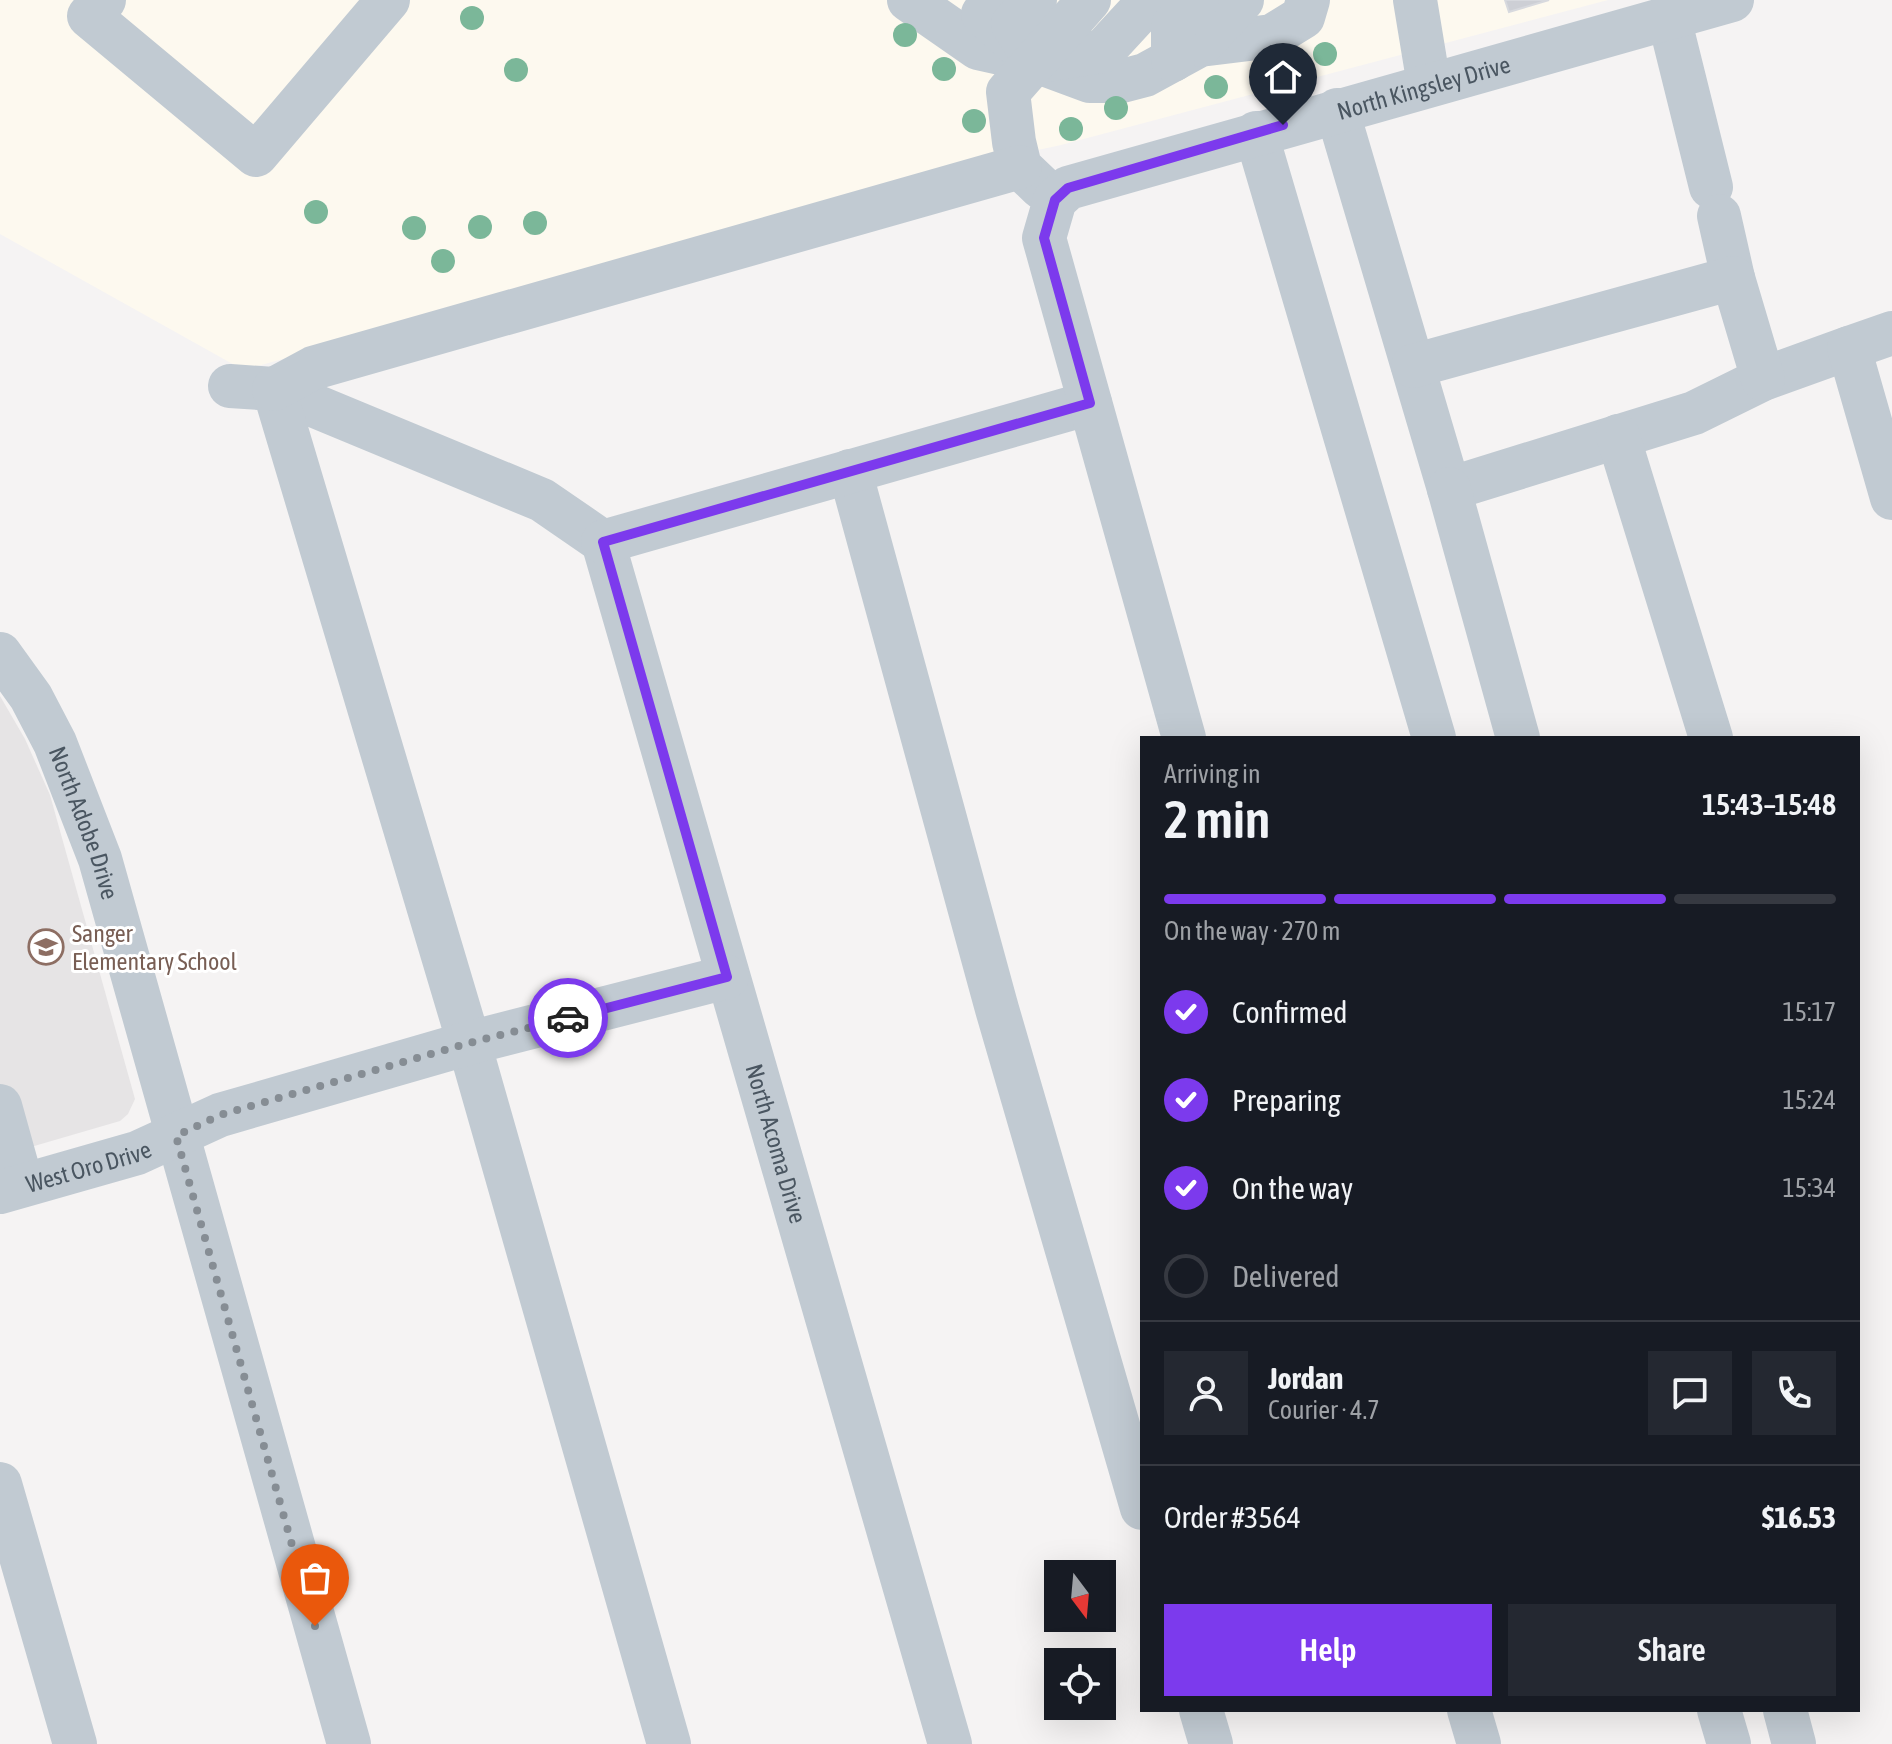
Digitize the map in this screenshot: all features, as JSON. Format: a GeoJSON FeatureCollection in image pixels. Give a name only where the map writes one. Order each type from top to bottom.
{"type":"FeatureCollection","features":[{"type":"Feature","properties":{"kind":"street"},"geometry":{"type":"LineString","coordinates":[[86,5],[256,155],[388,0]]}},
{"type":"Feature","properties":{"kind":"street"},"geometry":{"type":"LineString","coordinates":[[909,0],[978,48],[1036,61],[1090,81],[1122,81],[1145,75],[1187,52],[1242,0]]}},
{"type":"Feature","properties":{"kind":"street"},"geometry":{"type":"LineString","coordinates":[[992,0],[983,14],[1036,61]]}},
{"type":"Feature","properties":{"kind":"street"},"geometry":{"type":"LineString","coordinates":[[1015,0],[1000,17],[1036,61]]}},
{"type":"Feature","properties":{"kind":"street"},"geometry":{"type":"LineString","coordinates":[[1035,0],[1013,24],[1036,61]]}},
{"type":"Feature","properties":{"kind":"street"},"geometry":{"type":"LineString","coordinates":[[1036,61],[1030,33],[1060,0]]}},
{"type":"Feature","properties":{"kind":"street"},"geometry":{"type":"LineString","coordinates":[[1089,0],[1008,92],[1014,142],[1020,167],[1055,200],[1044,238],[1183,736]]}},
{"type":"Feature","properties":{"kind":"street"},"geometry":{"type":"LineString","coordinates":[[1036,61],[1096,32],[1124,0]]}},
{"type":"Feature","properties":{"kind":"street"},"geometry":{"type":"LineString","coordinates":[[1036,61],[1103,51],[1150,0]]}},
{"type":"Feature","properties":{"kind":"street"},"geometry":{"type":"LineString","coordinates":[[1187,52],[1173,26],[1197,0]]}},
{"type":"Feature","properties":{"kind":"street"},"geometry":{"type":"LineString","coordinates":[[1187,52],[1272,36],[1303,17],[1308,0]]}},
{"type":"Feature","properties":{"kind":"street"},"geometry":{"type":"LineString","coordinates":[[1415,0],[1429,85]]}},
{"type":"Feature","properties":{"kind":"street","name":"North Kingsley Drive"},"geometry":{"type":"LineString","coordinates":[[1055,200],[1068,188],[1732,0]]}},
{"type":"Feature","properties":{"kind":"street"},"geometry":{"type":"LineString","coordinates":[[1669,18],[1733,278],[1763,379]]}},
{"type":"Feature","properties":{"kind":"street"},"geometry":{"type":"LineString","coordinates":[[1337,110],[1449,489],[1517,736]]}},
{"type":"Feature","properties":{"kind":"street"},"geometry":{"type":"LineString","coordinates":[[1256,133],[1433,736]]}},
{"type":"Feature","properties":{"kind":"street"},"geometry":{"type":"LineString","coordinates":[[274,389],[313,368],[1020,167]]}},
{"type":"Feature","properties":{"kind":"street"},"geometry":{"type":"LineString","coordinates":[[1413,366],[1733,278]]}},
{"type":"Feature","properties":{"kind":"street"},"geometry":{"type":"LineString","coordinates":[[1449,489],[1694,413],[1763,379],[1892,333]]}},
{"type":"Feature","properties":{"kind":"street"},"geometry":{"type":"LineString","coordinates":[[1849,348],[1892,498]]}},
{"type":"Feature","properties":{"kind":"street"},"geometry":{"type":"LineString","coordinates":[[230,386],[274,389],[542,500],[603,542],[1090,403]]}},
{"type":"Feature","properties":{"kind":"street"},"geometry":{"type":"LineString","coordinates":[[274,389],[469,1043],[669,1744]]}},
{"type":"Feature","properties":{"kind":"street"},"geometry":{"type":"LineString","coordinates":[[1618,436],[1710,736]]}},
{"type":"Feature","properties":{"kind":"street"},"geometry":{"type":"LineString","coordinates":[[850,471],[997,1009],[1140,1501]]}},
{"type":"Feature","properties":{"kind":"street","name":"North Acoma Drive"},"geometry":{"type":"LineString","coordinates":[[603,542],[950,1744]]}},
{"type":"Feature","properties":{"kind":"street","name":"North Adobe Drive"},"geometry":{"type":"LineString","coordinates":[[0,654],[31,697],[55,743],[100,859],[349,1744]]}},
{"type":"Feature","properties":{"kind":"street","name":"West Oro Drive"},"geometry":{"type":"LineString","coordinates":[[11,1188],[137,1153],[220,1115],[469,1043],[727,977]]}},
{"type":"Feature","properties":{"kind":"street"},"geometry":{"type":"LineString","coordinates":[[0,1106],[11,1188]]}},
{"type":"Feature","properties":{"kind":"street"},"geometry":{"type":"LineString","coordinates":[[0,1484],[75,1744]]}},
{"type":"Feature","properties":{"kind":"street"},"geometry":{"type":"LineString","coordinates":[[1202,1712],[1211,1744]]}},
{"type":"Feature","properties":{"kind":"street"},"geometry":{"type":"LineString","coordinates":[[1470,1712],[1479,1744]]}},
{"type":"Feature","properties":{"kind":"street"},"geometry":{"type":"LineString","coordinates":[[1720,1712],[1729,1744]]}},
{"type":"Feature","properties":{"kind":"street"},"geometry":{"type":"LineString","coordinates":[[1786,1712],[1794,1744]]}},
{"type":"Feature","properties":{"kind":"shaded area"},"geometry":{"type":"Polygon","coordinates":[[[0,0],[1608,0],[1061,145],[982,162],[250,368],[247,372],[0,234],[0,0]]]}},
{"type":"Feature","properties":{"kind":"shaded area","name":"Sanger Elementary School"},"geometry":{"type":"Polygon","coordinates":[[[0,696],[25,739],[50,795],[135,1099],[128,1114],[120,1121],[0,1156],[0,696]]]}},
{"type":"Feature","properties":{"kind":"building"},"geometry":{"type":"Polygon","coordinates":[[[1505,0],[1549,0],[1509,12],[1505,0]]]}},
{"type":"Feature","properties":{"kind":"way so far"},"geometry":{"type":"LineString","coordinates":[[315,1626],[176,1136],[220,1115],[469,1043],[568,1018]]}},
{"type":"Feature","properties":{"kind":"place","name":"Sanger Elementary School"},"geometry":{"type":"Point","coordinates":[46,947]}},
{"type":"Feature","properties":{"kind":"route"},"geometry":{"type":"LineString","coordinates":[[568,1018],[727,977],[603,542],[1090,403],[1044,238],[1055,200],[1068,188],[1283,125]]}}]}
